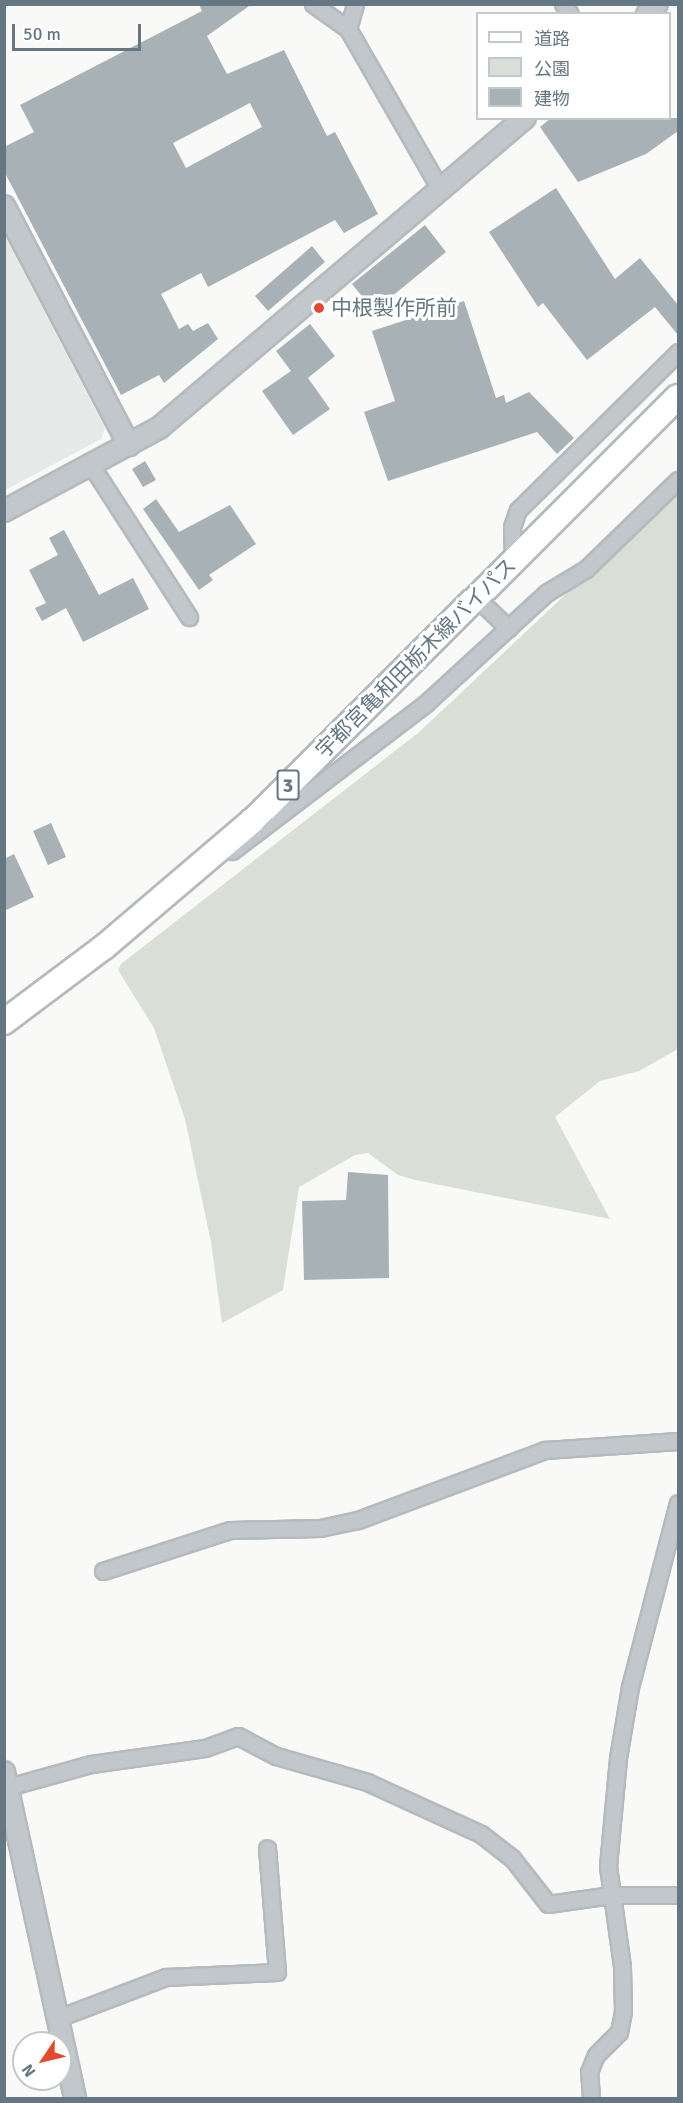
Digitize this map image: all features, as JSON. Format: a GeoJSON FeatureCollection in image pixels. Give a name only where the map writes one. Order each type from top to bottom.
{"type":"FeatureCollection","features":[{"type":"Feature","properties":{"kind":"main road","name":"宇都宮亀和田栃木線バイパス"},"geometry":{"type":"LineString","coordinates":[[4,1022],[192,876],[513,558],[552,526],[678,397]]}},
{"type":"Feature","properties":{"kind":"street"},"geometry":{"type":"LineString","coordinates":[[313,4],[348,29],[441,191]]}},
{"type":"Feature","properties":{"kind":"street"},"geometry":{"type":"LineString","coordinates":[[348,29],[355,4]]}},
{"type":"Feature","properties":{"kind":"street"},"geometry":{"type":"LineString","coordinates":[[4,511],[129,445],[174,417],[523,120]]}},
{"type":"Feature","properties":{"kind":"street"},"geometry":{"type":"LineString","coordinates":[[4,206],[129,445]]}},
{"type":"Feature","properties":{"kind":"street"},"geometry":{"type":"LineString","coordinates":[[513,558],[512,531],[518,510],[678,352]]}},
{"type":"Feature","properties":{"kind":"street"},"geometry":{"type":"LineString","coordinates":[[91,465],[189,617]]}},
{"type":"Feature","properties":{"kind":"street"},"geometry":{"type":"LineString","coordinates":[[192,876],[314,792],[425,704],[546,593],[586,569],[678,480]]}},
{"type":"Feature","properties":{"kind":"street"},"geometry":{"type":"LineString","coordinates":[[476,597],[508,628]]}},
{"type":"Feature","properties":{"kind":"street"},"geometry":{"type":"LineString","coordinates":[[103,1571],[230,1530],[320,1528],[358,1520],[545,1450],[678,1441]]}},
{"type":"Feature","properties":{"kind":"street"},"geometry":{"type":"LineString","coordinates":[[591,2098],[589,2072],[596,2055],[619,2032],[623,2011],[622,1966],[611,1895],[610,1828],[630,1687],[678,1503]]}},
{"type":"Feature","properties":{"kind":"street"},"geometry":{"type":"LineString","coordinates":[[75,2098],[6,1779],[90,1764],[206,1748],[238,1736],[276,1756],[368,1782],[481,1834],[512,1858],[548,1904],[611,1895],[678,1895]]}},
{"type":"Feature","properties":{"kind":"street"},"geometry":{"type":"LineString","coordinates":[[58,2018],[166,1977],[277,1972],[267,1848]]}},
{"type":"Feature","properties":{"kind":"shaded area"},"geometry":{"type":"Polygon","coordinates":[[[4,234],[105,428],[101,439],[5,490],[4,234]]]}},
{"type":"Feature","properties":{"kind":"green space"},"geometry":{"type":"Polygon","coordinates":[[[678,489],[678,1049],[639,1071],[600,1081],[555,1117],[610,1219],[415,1180],[398,1175],[368,1153],[355,1155],[299,1187],[283,1290],[222,1323],[211,1242],[185,1119],[154,1028],[118,970],[121,964],[418,733],[678,489]]]}},
{"type":"Feature","properties":{"kind":"building"},"geometry":{"type":"Polygon","coordinates":[[[199,4],[252,4],[207,36],[227,74],[284,50],[327,136],[335,132],[378,214],[344,233],[335,220],[208,287],[201,273],[161,294],[179,329],[188,324],[193,331],[208,323],[218,339],[164,383],[159,375],[121,395],[4,171],[4,147],[34,132],[20,105],[202,11],[199,4]],[[250,103],[173,143],[186,168],[262,127],[250,103]]]}},
{"type":"Feature","properties":{"kind":"building"},"geometry":{"type":"Polygon","coordinates":[[[671,118],[678,118],[678,131],[646,154],[578,182],[540,127],[549,120],[671,120],[671,118]]]}},
{"type":"Feature","properties":{"kind":"building"},"geometry":{"type":"Polygon","coordinates":[[[556,188],[615,279],[640,258],[678,305],[678,335],[655,307],[587,360],[543,303],[538,307],[489,232],[556,188]]]}},
{"type":"Feature","properties":{"kind":"building"},"geometry":{"type":"Polygon","coordinates":[[[425,225],[446,252],[374,311],[352,284],[425,225]]]}},
{"type":"Feature","properties":{"kind":"building"},"geometry":{"type":"Polygon","coordinates":[[[312,246],[325,262],[268,311],[255,296],[312,246]]]}},
{"type":"Feature","properties":{"kind":"building"},"geometry":{"type":"Polygon","coordinates":[[[464,301],[496,398],[504,395],[506,403],[529,392],[574,438],[557,454],[537,432],[388,481],[364,412],[395,401],[372,331],[464,301]]]}},
{"type":"Feature","properties":{"kind":"building"},"geometry":{"type":"Polygon","coordinates":[[[310,324],[335,356],[308,378],[330,409],[293,435],[262,391],[291,371],[276,351],[310,324]]]}},
{"type":"Feature","properties":{"kind":"building"},"geometry":{"type":"Polygon","coordinates":[[[145,461],[156,480],[143,487],[132,469],[145,461]]]}},
{"type":"Feature","properties":{"kind":"building"},"geometry":{"type":"Polygon","coordinates":[[[156,499],[179,532],[230,505],[256,544],[209,575],[213,580],[199,590],[143,509],[156,499]]]}},
{"type":"Feature","properties":{"kind":"building"},"geometry":{"type":"Polygon","coordinates":[[[64,530],[99,595],[133,578],[149,609],[83,642],[66,608],[42,621],[35,608],[46,603],[29,570],[58,555],[49,538],[64,530]]]}},
{"type":"Feature","properties":{"kind":"building"},"geometry":{"type":"Polygon","coordinates":[[[51,823],[66,857],[48,865],[33,831],[51,823]]]}},
{"type":"Feature","properties":{"kind":"building"},"geometry":{"type":"Polygon","coordinates":[[[14,854],[34,897],[4,911],[4,859],[14,854]]]}},
{"type":"Feature","properties":{"kind":"building"},"geometry":{"type":"Polygon","coordinates":[[[348,1172],[388,1175],[389,1278],[304,1280],[302,1201],[346,1200],[348,1172]]]}},
{"type":"Feature","properties":{"kind":"place","name":"中根製作所前"},"geometry":{"type":"Point","coordinates":[319,308]}}]}
